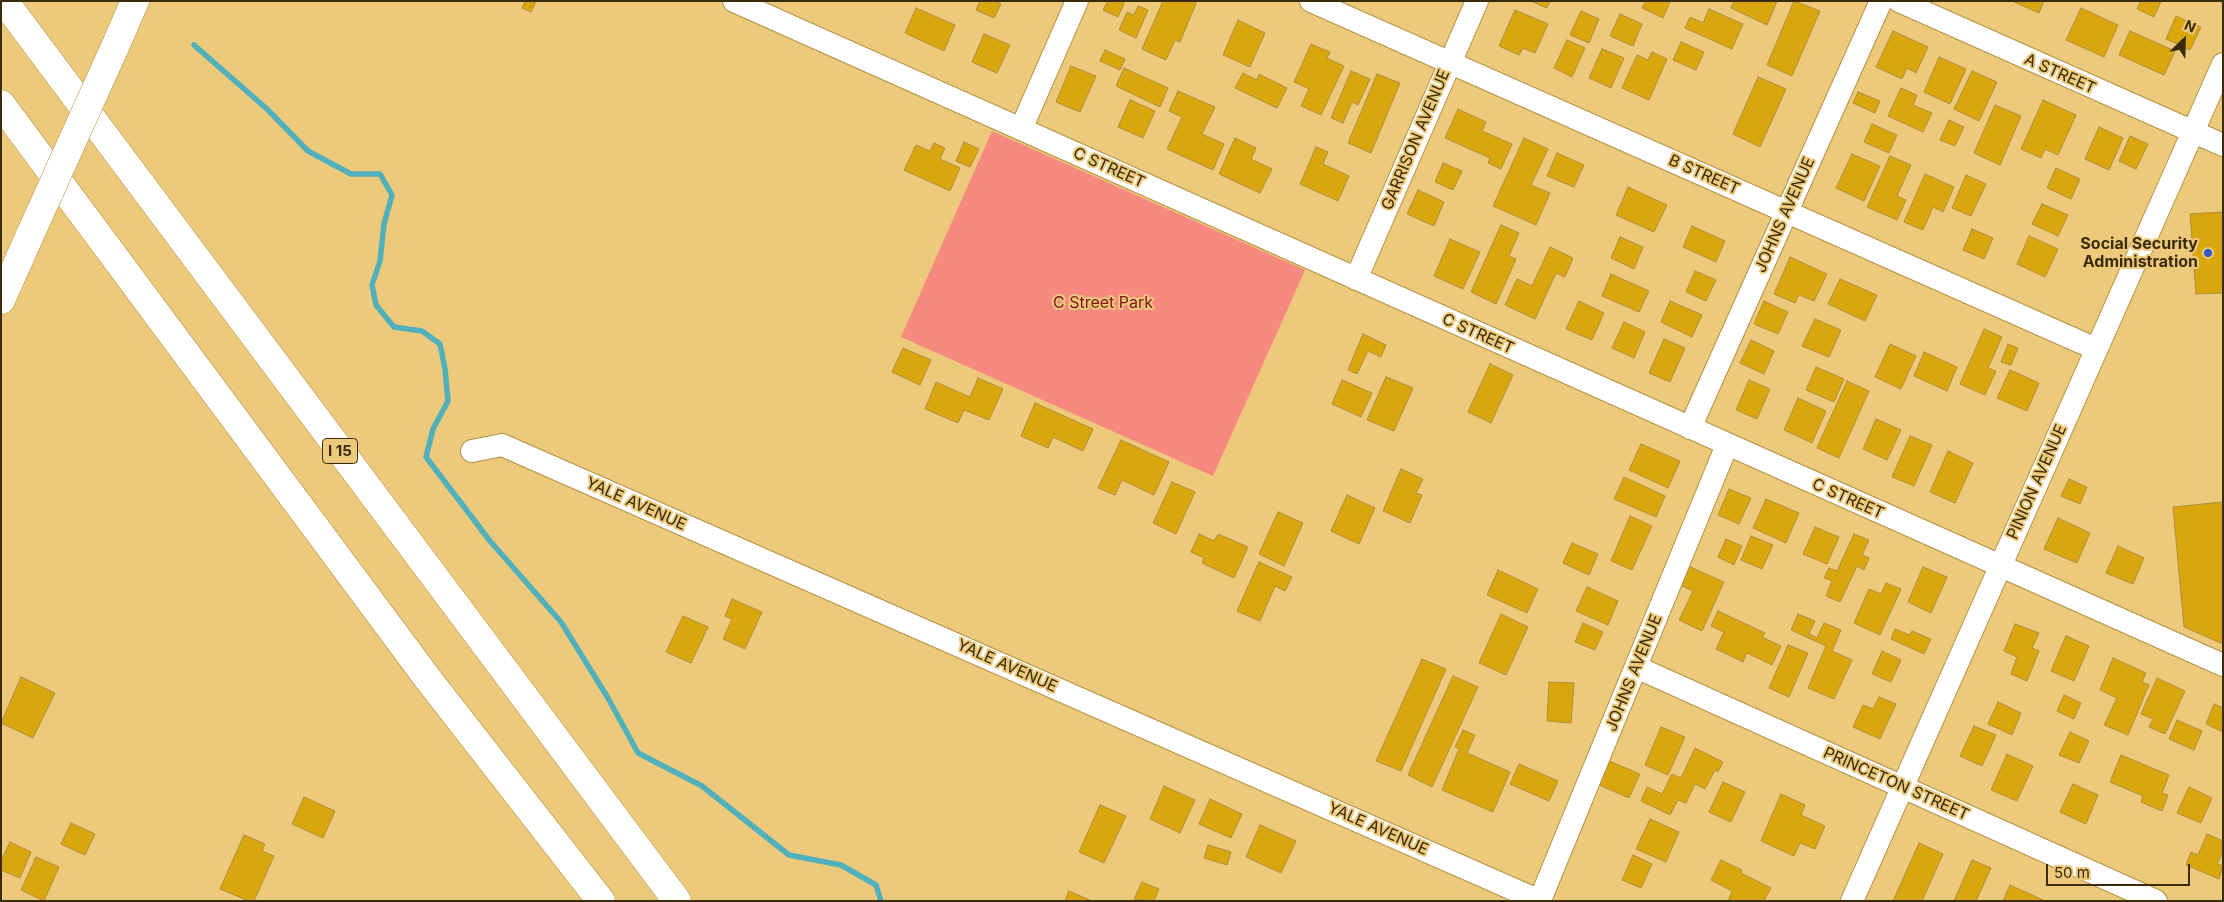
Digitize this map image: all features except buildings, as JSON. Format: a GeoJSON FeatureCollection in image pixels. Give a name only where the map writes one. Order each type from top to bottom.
{"type":"FeatureCollection","features":[{"type":"Feature","properties":{"kind":"main road","name":"I 15"},"geometry":{"type":"LineString","coordinates":[[4,1],[677,901]]}},
{"type":"Feature","properties":{"kind":"main road"},"geometry":{"type":"LineString","coordinates":[[1,300],[135,1]]}},
{"type":"Feature","properties":{"kind":"main road"},"geometry":{"type":"LineString","coordinates":[[1,104],[428,679],[601,901]]}},
{"type":"Feature","properties":{"kind":"street","name":"C STREET"},"geometry":{"type":"LineString","coordinates":[[734,1],[2223,665]]}},
{"type":"Feature","properties":{"kind":"street"},"geometry":{"type":"LineString","coordinates":[[1020,129],[1078,1]]}},
{"type":"Feature","properties":{"kind":"street","name":"B STREET"},"geometry":{"type":"LineString","coordinates":[[1311,1],[2096,349]]}},
{"type":"Feature","properties":{"kind":"street","name":"GARRISON AVENUE"},"geometry":{"type":"LineString","coordinates":[[1356,279],[1477,1]]}},
{"type":"Feature","properties":{"kind":"street","name":"JOHNS AVENUE"},"geometry":{"type":"LineString","coordinates":[[1690,428],[1881,1]]}},
{"type":"Feature","properties":{"kind":"street","name":"A STREET"},"geometry":{"type":"LineString","coordinates":[[1898,1],[2192,133],[2223,145]]}},
{"type":"Feature","properties":{"kind":"street","name":"PINION AVENUE"},"geometry":{"type":"LineString","coordinates":[[1852,901],[2223,64]]}},
{"type":"Feature","properties":{"kind":"street","name":"YALE AVENUE"},"geometry":{"type":"LineString","coordinates":[[472,451],[502,445],[1540,901]]}},
{"type":"Feature","properties":{"kind":"street","name":"JOHNS AVENUE"},"geometry":{"type":"LineString","coordinates":[[1540,901],[1728,445]]}},
{"type":"Feature","properties":{"kind":"street","name":"PRINCETON STREET"},"geometry":{"type":"LineString","coordinates":[[1636,667],[2156,901]]}},
{"type":"Feature","properties":{"kind":"green space","name":"C Street Park"},"geometry":{"type":"Polygon","coordinates":[[[992,131],[1305,270],[1213,476],[901,337],[992,131]]]}},
{"type":"Feature","properties":{"kind":"waterway"},"geometry":{"type":"LineString","coordinates":[[194,45],[267,109],[308,151],[351,174],[380,174],[392,195],[384,224],[380,261],[372,285],[376,305],[394,327],[422,331],[440,344],[445,369],[448,401],[433,429],[426,457],[490,541],[561,622],[608,698],[638,753],[702,786],[789,855],[841,865],[876,885],[881,901]]}},
{"type":"Feature","properties":{"kind":"place","name":"Social Security Administration"},"geometry":{"type":"Point","coordinates":[2208,253]}}]}
